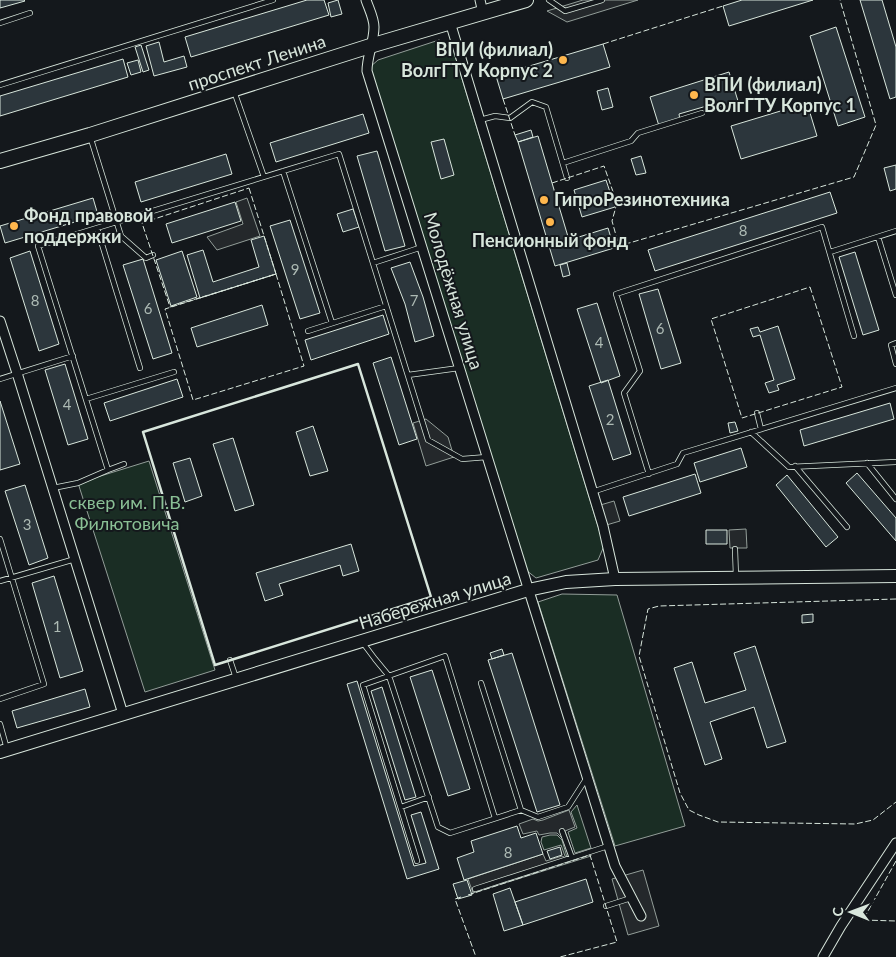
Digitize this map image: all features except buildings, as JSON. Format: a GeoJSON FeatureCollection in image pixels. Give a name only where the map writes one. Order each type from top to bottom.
{"type":"FeatureCollection","features":[{"type":"Feature","properties":{"kind":"main road","name":"проспект Ленина"},"geometry":{"type":"LineString","coordinates":[[0,161],[90,135],[450,22],[482,6],[526,0]]}},
{"type":"Feature","properties":{"kind":"street","name":"Молодёжная улица"},"geometry":{"type":"LineString","coordinates":[[366,0],[374,30],[367,61],[367,71],[616,866],[640,916]]}},
{"type":"Feature","properties":{"kind":"street"},"geometry":{"type":"LineString","coordinates":[[450,22],[603,526],[615,579]]}},
{"type":"Feature","properties":{"kind":"street"},"geometry":{"type":"LineString","coordinates":[[0,321],[123,714]]}},
{"type":"Feature","properties":{"kind":"street","name":"Набережная улица"},"geometry":{"type":"LineString","coordinates":[[4,751],[528,590],[566,582],[615,579],[896,576]]}},
{"type":"Feature","properties":{"kind":"street"},"geometry":{"type":"LineString","coordinates":[[823,957],[896,843]]}},
{"type":"Feature","properties":{"kind":"lane"},"geometry":{"type":"LineString","coordinates":[[0,85],[272,0]]}},
{"type":"Feature","properties":{"kind":"lane"},"geometry":{"type":"LineString","coordinates":[[549,0],[565,11],[602,0]]}},
{"type":"Feature","properties":{"kind":"lane"},"geometry":{"type":"LineString","coordinates":[[0,23],[30,13]]}},
{"type":"Feature","properties":{"kind":"lane"},"geometry":{"type":"LineString","coordinates":[[233,90],[264,177]]}},
{"type":"Feature","properties":{"kind":"lane"},"geometry":{"type":"LineString","coordinates":[[480,120],[495,116],[510,118],[532,102],[546,107],[567,178]]}},
{"type":"Feature","properties":{"kind":"lane"},"geometry":{"type":"LineString","coordinates":[[563,163],[632,141],[638,133],[702,113]]}},
{"type":"Feature","properties":{"kind":"lane"},"geometry":{"type":"LineString","coordinates":[[90,135],[121,236],[146,258],[153,256]]}},
{"type":"Feature","properties":{"kind":"lane"},"geometry":{"type":"LineString","coordinates":[[108,470],[38,246],[339,154],[428,440],[462,458],[487,457]]}},
{"type":"Feature","properties":{"kind":"lane"},"geometry":{"type":"LineString","coordinates":[[284,171],[332,323]]}},
{"type":"Feature","properties":{"kind":"lane"},"geometry":{"type":"LineString","coordinates":[[649,474],[624,393],[640,371],[616,294],[822,227],[854,336]]}},
{"type":"Feature","properties":{"kind":"lane"},"geometry":{"type":"LineString","coordinates":[[97,228],[140,368]]}},
{"type":"Feature","properties":{"kind":"lane"},"geometry":{"type":"LineString","coordinates":[[830,252],[896,231]]}},
{"type":"Feature","properties":{"kind":"lane"},"geometry":{"type":"LineString","coordinates":[[878,237],[896,295]]}},
{"type":"Feature","properties":{"kind":"lane"},"geometry":{"type":"LineString","coordinates":[[373,263],[422,247]]}},
{"type":"Feature","properties":{"kind":"lane"},"geometry":{"type":"LineString","coordinates":[[308,331],[386,306]]}},
{"type":"Feature","properties":{"kind":"lane"},"geometry":{"type":"LineString","coordinates":[[896,344],[891,345],[896,364]]}},
{"type":"Feature","properties":{"kind":"lane"},"geometry":{"type":"LineString","coordinates":[[0,379],[73,356]]}},
{"type":"Feature","properties":{"kind":"lane"},"geometry":{"type":"LineString","coordinates":[[408,375],[459,368]]}},
{"type":"Feature","properties":{"kind":"lane"},"geometry":{"type":"LineString","coordinates":[[86,399],[174,372]]}},
{"type":"Feature","properties":{"kind":"lane"},"geometry":{"type":"LineString","coordinates":[[592,492],[677,464],[683,454],[896,388]]}},
{"type":"Feature","properties":{"kind":"lane"},"geometry":{"type":"LineString","coordinates":[[757,414],[761,429]]}},
{"type":"Feature","properties":{"kind":"lane"},"geometry":{"type":"LineString","coordinates":[[752,432],[789,466],[896,462]]}},
{"type":"Feature","properties":{"kind":"lane"},"geometry":{"type":"LineString","coordinates":[[867,463],[896,499]]}},
{"type":"Feature","properties":{"kind":"lane"},"geometry":{"type":"LineString","coordinates":[[53,488],[78,483],[124,464]]}},
{"type":"Feature","properties":{"kind":"lane"},"geometry":{"type":"LineString","coordinates":[[794,466],[847,527]]}},
{"type":"Feature","properties":{"kind":"lane"},"geometry":{"type":"LineString","coordinates":[[0,539],[44,684],[0,699]]}},
{"type":"Feature","properties":{"kind":"lane"},"geometry":{"type":"LineString","coordinates":[[735,548],[736,578]]}},
{"type":"Feature","properties":{"kind":"lane"},"geometry":{"type":"LineString","coordinates":[[0,581],[75,559]]}},
{"type":"Feature","properties":{"kind":"lane"},"geometry":{"type":"LineString","coordinates":[[362,641],[389,676],[438,827],[450,833],[521,810],[538,817],[568,807],[588,778]]}},
{"type":"Feature","properties":{"kind":"lane"},"geometry":{"type":"LineString","coordinates":[[418,861],[363,685],[445,656],[495,818]]}},
{"type":"Feature","properties":{"kind":"lane"},"geometry":{"type":"LineString","coordinates":[[230,660],[236,680]]}},
{"type":"Feature","properties":{"kind":"lane"},"geometry":{"type":"LineString","coordinates":[[481,683],[521,810]]}},
{"type":"Feature","properties":{"kind":"lane"},"geometry":{"type":"LineString","coordinates":[[0,724],[4,751]]}},
{"type":"Feature","properties":{"kind":"lane"},"geometry":{"type":"LineString","coordinates":[[401,807],[429,797]]}},
{"type":"Feature","properties":{"kind":"lane"},"geometry":{"type":"LineString","coordinates":[[562,831],[572,858]]}},
{"type":"Feature","properties":{"kind":"lane"},"geometry":{"type":"LineString","coordinates":[[475,889],[610,846]]}},
{"type":"Feature","properties":{"kind":"lane"},"geometry":{"type":"LineString","coordinates":[[606,906],[631,898]]}},
{"type":"Feature","properties":{"kind":"green space"},"geometry":{"type":"Polygon","coordinates":[[[439,40],[452,46],[604,546],[598,560],[536,578],[526,570],[370,67],[378,60],[439,40]]]}},
{"type":"Feature","properties":{"kind":"green space","name":"сквер им. П.В. Филютовича"},"geometry":{"type":"Polygon","coordinates":[[[149,461],[215,670],[145,692],[78,483],[149,461]]]}},
{"type":"Feature","properties":{"kind":"green space"},"geometry":{"type":"Polygon","coordinates":[[[562,594],[617,595],[685,826],[615,846],[538,602],[562,594]]]}},
{"type":"Feature","properties":{"kind":"green space"},"geometry":{"type":"Polygon","coordinates":[[[577,805],[591,848],[575,853],[568,832],[577,828],[571,812],[577,805]]]}},
{"type":"Feature","properties":{"kind":"green space"},"geometry":{"type":"Polygon","coordinates":[[[557,835],[562,840],[567,857],[561,845],[544,850],[541,842],[542,837],[557,835]]]}},
{"type":"Feature","properties":{"kind":"shaded area"},"geometry":{"type":"Polygon","coordinates":[[[583,0],[638,0],[567,22],[547,11],[583,0]]]}},
{"type":"Feature","properties":{"kind":"shaded area"},"geometry":{"type":"Polygon","coordinates":[[[247,198],[260,236],[217,250],[207,237],[243,224],[236,202],[247,198]]]}},
{"type":"Feature","properties":{"kind":"shaded area"},"geometry":{"type":"Polygon","coordinates":[[[426,419],[448,437],[454,457],[426,466],[413,423],[426,419]]]}},
{"type":"Feature","properties":{"kind":"shaded area"},"geometry":{"type":"Polygon","coordinates":[[[614,501],[620,521],[603,526],[597,506],[614,501]]]}},
{"type":"Feature","properties":{"kind":"shaded area"},"geometry":{"type":"Polygon","coordinates":[[[746,529],[747,548],[730,548],[729,530],[746,529]]]}},
{"type":"Feature","properties":{"kind":"shaded area"},"geometry":{"type":"Polygon","coordinates":[[[569,810],[575,827],[565,831],[574,856],[590,851],[591,856],[473,893],[468,879],[543,854],[546,861],[562,856],[568,859],[563,839],[557,833],[539,835],[537,831],[523,834],[519,824],[533,819],[543,820],[569,810]]]}},
{"type":"Feature","properties":{"kind":"shaded area"},"geometry":{"type":"Polygon","coordinates":[[[643,870],[659,926],[628,935],[612,879],[643,870]]]}},
{"type":"Feature","properties":{"kind":"fence"},"geometry":{"type":"LineString","coordinates":[[552,183],[604,166],[617,203],[612,221],[619,246],[854,177],[876,125],[840,0]]}},
{"type":"Feature","properties":{"kind":"fence"},"geometry":{"type":"LineString","coordinates":[[603,44],[723,6]]}},
{"type":"Feature","properties":{"kind":"fence"},"geometry":{"type":"LineString","coordinates":[[503,99],[515,135]]}},
{"type":"Feature","properties":{"kind":"fence"},"geometry":{"type":"LineString","coordinates":[[249,188],[276,274],[170,307],[142,223],[249,188]]}},
{"type":"Feature","properties":{"kind":"fence"},"geometry":{"type":"LineString","coordinates":[[276,274],[304,366],[193,400],[165,309],[276,274]]}},
{"type":"Feature","properties":{"kind":"fence"},"geometry":{"type":"LineString","coordinates":[[810,287],[842,387],[742,418],[711,319],[810,287]]}},
{"type":"Feature","properties":{"kind":"fence"},"geometry":{"type":"LineString","coordinates":[[896,599],[659,606],[648,609],[639,656],[680,793],[689,810],[718,822],[855,824],[873,820],[896,802]]}},
{"type":"Feature","properties":{"kind":"fence"},"geometry":{"type":"LineString","coordinates":[[468,895],[590,855],[617,942],[560,957]]}},
{"type":"Feature","properties":{"kind":"fence"},"geometry":{"type":"LineString","coordinates":[[896,861],[863,920],[896,921]]}},
{"type":"Feature","properties":{"kind":"fence"},"geometry":{"type":"LineString","coordinates":[[461,897],[455,899],[476,957]]}},
{"type":"Feature","properties":{"kind":"wall"},"geometry":{"type":"LineString","coordinates":[[358,364],[431,597],[215,665],[143,432],[358,364]]}},
{"type":"Feature","properties":{"kind":"place","name":"ВПИ (филиал) ВолгГТУ Корпус 2"},"geometry":{"type":"Point","coordinates":[563,60]}},
{"type":"Feature","properties":{"kind":"place","name":"ВПИ (филиал) ВолгГТУ Корпус 1"},"geometry":{"type":"Point","coordinates":[694,95]}},
{"type":"Feature","properties":{"kind":"place","name":"ГипроРезинотехника"},"geometry":{"type":"Point","coordinates":[544,200]}},
{"type":"Feature","properties":{"kind":"place","name":"Пенсионный фонд"},"geometry":{"type":"Point","coordinates":[550,222]}},
{"type":"Feature","properties":{"kind":"place","name":"Фонд правовой поддержки"},"geometry":{"type":"Point","coordinates":[14,226]}}]}
